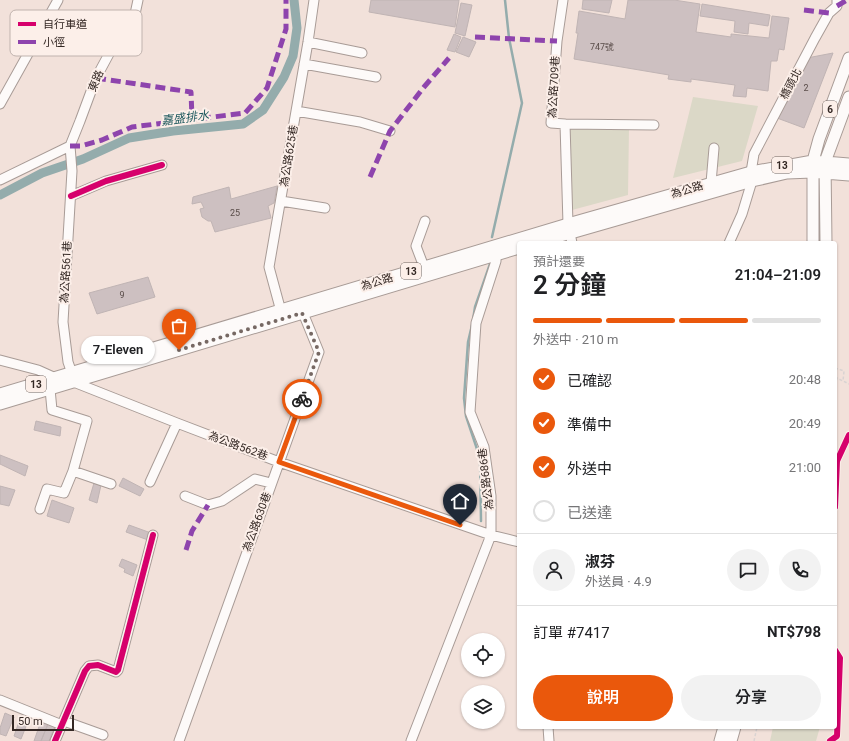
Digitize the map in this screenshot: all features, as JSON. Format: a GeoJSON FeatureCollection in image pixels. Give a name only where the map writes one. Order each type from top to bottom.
{"type":"FeatureCollection","features":[{"type":"Feature","properties":{"kind":"main road","name":"6"},"geometry":{"type":"LineString","coordinates":[[813,241],[812,167],[819,139],[849,58]]}},
{"type":"Feature","properties":{"kind":"main road","name":"6"},"geometry":{"type":"LineString","coordinates":[[826,241],[825,168],[849,97]]}},
{"type":"Feature","properties":{"kind":"main road","name":"13"},"geometry":{"type":"LineString","coordinates":[[825,168],[849,164]]}},
{"type":"Feature","properties":{"kind":"main road","name":"為公路"},"geometry":{"type":"LineString","coordinates":[[543,241],[712,187],[752,176],[812,167],[825,168]]}},
{"type":"Feature","properties":{"kind":"main road","name":"13"},"geometry":{"type":"LineString","coordinates":[[825,168],[849,175]]}},
{"type":"Feature","properties":{"kind":"main road","name":"為公路"},"geometry":{"type":"LineString","coordinates":[[535,241],[570,233]]}},
{"type":"Feature","properties":{"kind":"main road","name":"為公路"},"geometry":{"type":"LineString","coordinates":[[301,309],[424,267],[517,245]]}},
{"type":"Feature","properties":{"kind":"main road","name":"為公路"},"geometry":{"type":"LineString","coordinates":[[0,404],[50,389],[73,377],[281,314],[496,250],[517,248]]}},
{"type":"Feature","properties":{"kind":"main road","name":"為公路"},"geometry":{"type":"LineString","coordinates":[[0,394],[55,378],[73,377]]}},
{"type":"Feature","properties":{"kind":"main road"},"geometry":{"type":"LineString","coordinates":[[720,741],[723,729]]}},
{"type":"Feature","properties":{"kind":"main road"},"geometry":{"type":"LineString","coordinates":[[731,741],[734,729]]}},
{"type":"Feature","properties":{"kind":"street"},"geometry":{"type":"LineString","coordinates":[[52,10],[58,0]]}},
{"type":"Feature","properties":{"kind":"street","name":"東路"},"geometry":{"type":"LineString","coordinates":[[136,10],[138,0]]}},
{"type":"Feature","properties":{"kind":"street","name":"為公路625巷"},"geometry":{"type":"LineString","coordinates":[[281,314],[269,267],[314,0]]}},
{"type":"Feature","properties":{"kind":"street","name":"為公路709巷"},"geometry":{"type":"LineString","coordinates":[[563,0],[556,41],[551,123],[565,124],[570,233]]}},
{"type":"Feature","properties":{"kind":"street","name":"橋頭北"},"geometry":{"type":"LineString","coordinates":[[730,241],[742,214],[752,176],[754,154],[815,38],[829,13],[836,6],[837,0]]}},
{"type":"Feature","properties":{"kind":"street"},"geometry":{"type":"LineString","coordinates":[[308,42],[362,53]]}},
{"type":"Feature","properties":{"kind":"street"},"geometry":{"type":"LineString","coordinates":[[0,104],[27,56]]}},
{"type":"Feature","properties":{"kind":"street","name":"東路"},"geometry":{"type":"LineString","coordinates":[[70,146],[96,78],[108,56]]}},
{"type":"Feature","properties":{"kind":"street"},"geometry":{"type":"LineString","coordinates":[[304,64],[376,77]]}},
{"type":"Feature","properties":{"kind":"street"},"geometry":{"type":"LineString","coordinates":[[296,111],[360,122],[390,132]]}},
{"type":"Feature","properties":{"kind":"street"},"geometry":{"type":"LineString","coordinates":[[565,124],[654,125]]}},
{"type":"Feature","properties":{"kind":"street"},"geometry":{"type":"LineString","coordinates":[[0,180],[70,146]]}},
{"type":"Feature","properties":{"kind":"street","name":"為公路561巷"},"geometry":{"type":"LineString","coordinates":[[70,146],[72,169],[71,196],[63,322],[68,362],[73,377]]}},
{"type":"Feature","properties":{"kind":"street"},"geometry":{"type":"LineString","coordinates":[[712,187],[714,148]]}},
{"type":"Feature","properties":{"kind":"street"},"geometry":{"type":"LineString","coordinates":[[71,196],[106,181],[162,165]]}},
{"type":"Feature","properties":{"kind":"street"},"geometry":{"type":"LineString","coordinates":[[281,201],[325,208]]}},
{"type":"Feature","properties":{"kind":"street"},"geometry":{"type":"LineString","coordinates":[[424,267],[416,246],[425,221]]}},
{"type":"Feature","properties":{"kind":"street","name":"為公路686巷"},"geometry":{"type":"LineString","coordinates":[[411,741],[491,536],[491,496],[484,447],[470,412],[476,323],[496,250]]}},
{"type":"Feature","properties":{"kind":"street","name":"為公路630巷"},"geometry":{"type":"LineString","coordinates":[[179,741],[319,352],[301,309]]}},
{"type":"Feature","properties":{"kind":"street"},"geometry":{"type":"LineString","coordinates":[[0,360],[38,370],[55,378]]}},
{"type":"Feature","properties":{"kind":"street","name":"為公路562巷"},"geometry":{"type":"LineString","coordinates":[[73,377],[88,388],[279,462],[491,536],[517,542]]}},
{"type":"Feature","properties":{"kind":"street"},"geometry":{"type":"LineString","coordinates":[[40,509],[47,489],[64,493],[73,471],[87,421],[52,410],[50,389]]}},
{"type":"Feature","properties":{"kind":"street"},"geometry":{"type":"LineString","coordinates":[[150,482],[176,423]]}},
{"type":"Feature","properties":{"kind":"street"},"geometry":{"type":"LineString","coordinates":[[73,471],[111,484]]}},
{"type":"Feature","properties":{"kind":"street"},"geometry":{"type":"LineString","coordinates":[[185,496],[208,505],[222,501],[255,479],[271,483]]}},
{"type":"Feature","properties":{"kind":"street"},"geometry":{"type":"LineString","coordinates":[[55,741],[85,671],[89,666],[98,665],[116,672],[118,670],[153,535]]}},
{"type":"Feature","properties":{"kind":"street"},"geometry":{"type":"LineString","coordinates":[[0,700],[63,723],[103,735]]}},
{"type":"Feature","properties":{"kind":"street"},"geometry":{"type":"LineString","coordinates":[[548,729],[549,741]]}},
{"type":"Feature","properties":{"kind":"path"},"geometry":{"type":"LineString","coordinates":[[837,369],[844,371],[847,383]]}},
{"type":"Feature","properties":{"kind":"path"},"geometry":{"type":"LineString","coordinates":[[837,377],[847,383]]}},
{"type":"Feature","properties":{"kind":"path"},"geometry":{"type":"LineString","coordinates":[[754,741],[757,729]]}},
{"type":"Feature","properties":{"kind":"shaded area"},"geometry":{"type":"Polygon","coordinates":[[[693,97],[758,106],[742,161],[673,178],[693,97]]]}},
{"type":"Feature","properties":{"kind":"shaded area"},"geometry":{"type":"Polygon","coordinates":[[[570,128],[629,128],[628,195],[572,210],[570,128]]]}},
{"type":"Feature","properties":{"kind":"shaded area"},"geometry":{"type":"Polygon","coordinates":[[[773,729],[819,729],[816,741],[770,741],[773,729]]]}},
{"type":"Feature","properties":{"kind":"building"},"geometry":{"type":"Polygon","coordinates":[[[371,0],[459,0],[455,27],[369,12],[371,0]]]}},
{"type":"Feature","properties":{"kind":"building"},"geometry":{"type":"Polygon","coordinates":[[[583,0],[612,0],[609,13],[582,9],[583,0]]]}},
{"type":"Feature","properties":{"kind":"building"},"geometry":{"type":"Polygon","coordinates":[[[628,0],[674,0],[700,4],[696,32],[731,37],[731,34],[769,38],[772,16],[789,18],[784,50],[779,49],[777,61],[771,61],[768,91],[747,88],[746,97],[733,96],[735,85],[691,79],[691,82],[668,79],[669,75],[574,59],[578,33],[576,33],[579,11],[625,19],[628,0]]]}},
{"type":"Feature","properties":{"kind":"building"},"geometry":{"type":"Polygon","coordinates":[[[461,3],[472,5],[465,36],[455,33],[461,3]]]}},
{"type":"Feature","properties":{"kind":"building"},"geometry":{"type":"Polygon","coordinates":[[[702,4],[770,15],[768,26],[749,23],[748,34],[734,32],[735,21],[700,16],[702,4]]]}},
{"type":"Feature","properties":{"kind":"building"},"geometry":{"type":"Polygon","coordinates":[[[454,34],[461,37],[455,52],[447,50],[454,34]]]}},
{"type":"Feature","properties":{"kind":"building"},"geometry":{"type":"Polygon","coordinates":[[[463,37],[476,42],[469,57],[456,52],[463,37]]]}},
{"type":"Feature","properties":{"kind":"building"},"geometry":{"type":"Polygon","coordinates":[[[833,53],[804,128],[777,118],[807,58],[833,53]]]}},
{"type":"Feature","properties":{"kind":"building"},"geometry":{"type":"Polygon","coordinates":[[[277,186],[274,203],[268,206],[271,218],[215,232],[211,221],[208,221],[202,217],[200,209],[204,208],[201,202],[192,204],[193,197],[229,187],[231,199],[277,186]]]}},
{"type":"Feature","properties":{"kind":"building"},"geometry":{"type":"Polygon","coordinates":[[[148,277],[155,297],[97,314],[89,293],[148,277]]]}},
{"type":"Feature","properties":{"kind":"building"},"geometry":{"type":"Polygon","coordinates":[[[36,421],[61,427],[60,436],[34,430],[36,421]]]}},
{"type":"Feature","properties":{"kind":"building"},"geometry":{"type":"Polygon","coordinates":[[[0,455],[28,466],[25,476],[0,464],[0,455]]]}},
{"type":"Feature","properties":{"kind":"building"},"geometry":{"type":"Polygon","coordinates":[[[123,478],[144,489],[140,496],[119,486],[123,478]]]}},
{"type":"Feature","properties":{"kind":"building"},"geometry":{"type":"Polygon","coordinates":[[[94,483],[101,485],[97,503],[89,500],[94,483]]]}},
{"type":"Feature","properties":{"kind":"building"},"geometry":{"type":"Polygon","coordinates":[[[0,486],[15,490],[9,506],[0,504],[0,486]]]}},
{"type":"Feature","properties":{"kind":"building"},"geometry":{"type":"Polygon","coordinates":[[[52,500],[74,508],[69,523],[47,516],[52,500]]]}},
{"type":"Feature","properties":{"kind":"building"},"geometry":{"type":"Polygon","coordinates":[[[129,525],[151,533],[148,540],[126,532],[129,525]]]}},
{"type":"Feature","properties":{"kind":"building"},"geometry":{"type":"Polygon","coordinates":[[[122,559],[137,565],[133,576],[124,572],[125,569],[119,566],[122,559]]]}},
{"type":"Feature","properties":{"kind":"building"},"geometry":{"type":"Polygon","coordinates":[[[5,713],[14,717],[6,736],[0,734],[0,728],[5,713]]]}},
{"type":"Feature","properties":{"kind":"building"},"geometry":{"type":"Polygon","coordinates":[[[21,716],[29,719],[21,739],[14,736],[21,716]]]}},
{"type":"Feature","properties":{"kind":"building"},"geometry":{"type":"Polygon","coordinates":[[[41,721],[48,724],[41,741],[34,741],[41,721]]]}},
{"type":"Feature","properties":{"kind":"building"},"geometry":{"type":"Polygon","coordinates":[[[48,724],[55,726],[49,741],[41,741],[48,724]]]}},
{"type":"Feature","properties":{"kind":"waterway","name":"嘉盛排水"},"geometry":{"type":"LineString","coordinates":[[0,195],[42,173],[83,159],[129,138],[173,131],[243,124],[263,110],[284,77],[293,56],[297,28],[294,0]]}},
{"type":"Feature","properties":{"kind":"waterway"},"geometry":{"type":"LineString","coordinates":[[492,237],[522,103],[509,38],[505,0]]}},
{"type":"Feature","properties":{"kind":"waterway"},"geometry":{"type":"LineString","coordinates":[[473,320],[475,307],[491,261]]}},
{"type":"Feature","properties":{"kind":"waterway"},"geometry":{"type":"LineString","coordinates":[[472,325],[468,342],[464,398],[466,416],[480,458],[481,521]]}},
{"type":"Feature","properties":{"kind":"marked path"},"geometry":{"type":"LineString","coordinates":[[70,146],[81,146],[102,140],[132,127],[245,113],[267,88],[286,29],[286,0]]}},
{"type":"Feature","properties":{"kind":"marked path"},"geometry":{"type":"LineString","coordinates":[[837,6],[847,0]]}},
{"type":"Feature","properties":{"kind":"marked path"},"geometry":{"type":"LineString","coordinates":[[804,10],[829,13]]}},
{"type":"Feature","properties":{"kind":"marked path"},"geometry":{"type":"LineString","coordinates":[[475,37],[557,41]]}},
{"type":"Feature","properties":{"kind":"marked path"},"geometry":{"type":"LineString","coordinates":[[370,177],[390,131],[424,87],[449,58]]}},
{"type":"Feature","properties":{"kind":"marked path"},"geometry":{"type":"LineString","coordinates":[[96,78],[191,92],[192,118]]}},
{"type":"Feature","properties":{"kind":"marked path"},"geometry":{"type":"LineString","coordinates":[[186,550],[192,531],[208,505]]}},
{"type":"Feature","properties":{"kind":"cycle path"},"geometry":{"type":"LineString","coordinates":[[71,196],[106,181],[162,165]]}},
{"type":"Feature","properties":{"kind":"cycle path"},"geometry":{"type":"LineString","coordinates":[[837,461],[849,435]]}},
{"type":"Feature","properties":{"kind":"cycle path"},"geometry":{"type":"LineString","coordinates":[[55,741],[85,671],[89,666],[98,665],[116,672],[118,670],[153,535]]}},
{"type":"Feature","properties":{"kind":"cycle path"},"geometry":{"type":"LineString","coordinates":[[830,741],[837,736],[840,658],[837,653]]}},
{"type":"Feature","properties":{"kind":"way so far"},"geometry":{"type":"LineString","coordinates":[[179,350],[302,313],[319,352],[302,399]]}},
{"type":"Feature","properties":{"kind":"place","name":"7-Eleven"},"geometry":{"type":"Point","coordinates":[179,350]}},
{"type":"Feature","properties":{"kind":"route"},"geometry":{"type":"LineString","coordinates":[[302,399],[279,462],[460,525]]}}]}
